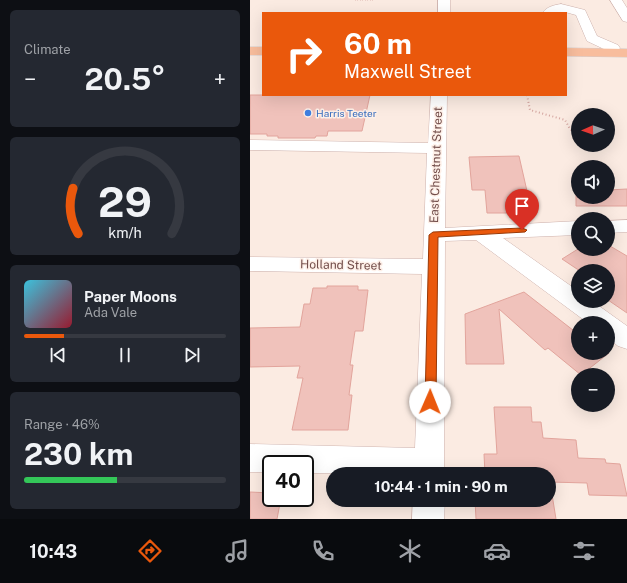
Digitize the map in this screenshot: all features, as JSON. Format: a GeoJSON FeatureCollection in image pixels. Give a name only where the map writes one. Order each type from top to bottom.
{"type":"FeatureCollection","features":[{"type":"Feature","properties":{"kind":"main road"},"geometry":{"type":"LineString","coordinates":[[250,50],[262,50]]}},
{"type":"Feature","properties":{"kind":"main road"},"geometry":{"type":"LineString","coordinates":[[567,52],[627,53]]}},
{"type":"Feature","properties":{"kind":"street"},"geometry":{"type":"LineString","coordinates":[[444,0],[444,12]]}},
{"type":"Feature","properties":{"kind":"street"},"geometry":{"type":"LineString","coordinates":[[616,0],[627,18]]}},
{"type":"Feature","properties":{"kind":"street"},"geometry":{"type":"LineString","coordinates":[[549,12],[555,8],[568,8],[581,14],[592,38],[613,48]]}},
{"type":"Feature","properties":{"kind":"street","name":"East Chestnut Street"},"geometry":{"type":"LineString","coordinates":[[429,467],[433,235],[439,96]]}},
{"type":"Feature","properties":{"kind":"street"},"geometry":{"type":"LineString","coordinates":[[250,145],[436,148]]}},
{"type":"Feature","properties":{"kind":"street"},"geometry":{"type":"LineString","coordinates":[[615,227],[627,226]]}},
{"type":"Feature","properties":{"kind":"street"},"geometry":{"type":"LineString","coordinates":[[433,235],[571,228]]}},
{"type":"Feature","properties":{"kind":"street"},"geometry":{"type":"LineString","coordinates":[[480,232],[595,316]]}},
{"type":"Feature","properties":{"kind":"street","name":"Holland Street"},"geometry":{"type":"LineString","coordinates":[[250,264],[433,267]]}},
{"type":"Feature","properties":{"kind":"street"},"geometry":{"type":"LineString","coordinates":[[615,330],[627,339]]}},
{"type":"Feature","properties":{"kind":"street"},"geometry":{"type":"LineString","coordinates":[[250,458],[411,467]]}},
{"type":"Feature","properties":{"kind":"street"},"geometry":{"type":"LineString","coordinates":[[428,519],[429,507]]}},
{"type":"Feature","properties":{"kind":"path"},"geometry":{"type":"LineString","coordinates":[[355,0],[377,0]]}},
{"type":"Feature","properties":{"kind":"path"},"geometry":{"type":"LineString","coordinates":[[527,96],[530,110],[565,120],[571,130]]}},
{"type":"Feature","properties":{"kind":"building","name":"Harris Teeter"},"geometry":{"type":"Polygon","coordinates":[[[250,95],[370,96],[362,131],[328,131],[327,136],[316,136],[315,138],[278,138],[278,136],[267,136],[267,134],[250,134],[250,95]]]}},
{"type":"Feature","properties":{"kind":"building"},"geometry":{"type":"Polygon","coordinates":[[[519,156],[532,213],[487,213],[485,190],[472,190],[469,157],[519,156]]]}},
{"type":"Feature","properties":{"kind":"building"},"geometry":{"type":"Polygon","coordinates":[[[627,189],[627,206],[576,206],[576,204],[615,204],[615,190],[627,189]]]}},
{"type":"Feature","properties":{"kind":"building"},"geometry":{"type":"Polygon","coordinates":[[[615,249],[627,256],[627,313],[615,305],[615,264],[571,265],[562,259],[571,253],[571,256],[615,256],[615,249]]]}},
{"type":"Feature","properties":{"kind":"building"},"geometry":{"type":"Polygon","coordinates":[[[327,286],[358,286],[358,290],[368,290],[363,331],[355,331],[350,365],[353,365],[349,395],[352,395],[348,430],[292,430],[303,378],[297,378],[300,366],[250,367],[250,328],[300,327],[304,304],[310,304],[313,288],[327,288],[327,286]]]}},
{"type":"Feature","properties":{"kind":"building"},"geometry":{"type":"Polygon","coordinates":[[[524,292],[571,329],[571,360],[600,360],[590,368],[572,368],[548,348],[545,350],[499,309],[504,364],[466,364],[465,314],[524,292]]]}},
{"type":"Feature","properties":{"kind":"building"},"geometry":{"type":"Polygon","coordinates":[[[494,407],[531,407],[532,422],[541,422],[543,438],[576,440],[578,458],[605,459],[606,463],[620,464],[627,496],[589,495],[587,483],[556,482],[556,467],[485,467],[484,454],[497,454],[494,407]]]}},
{"type":"Feature","properties":{"kind":"building"},"geometry":{"type":"Polygon","coordinates":[[[250,492],[262,493],[262,507],[279,507],[277,519],[250,519],[250,492]]]}},
{"type":"Feature","properties":{"kind":"building"},"geometry":{"type":"Polygon","coordinates":[[[475,507],[554,507],[556,519],[476,519],[475,507]]]}},
{"type":"Feature","properties":{"kind":"place","name":"Harris Teeter"},"geometry":{"type":"Point","coordinates":[308,113]}},
{"type":"Feature","properties":{"kind":"route"},"geometry":{"type":"LineString","coordinates":[[430,402],[433,235],[522,230]]}}]}
